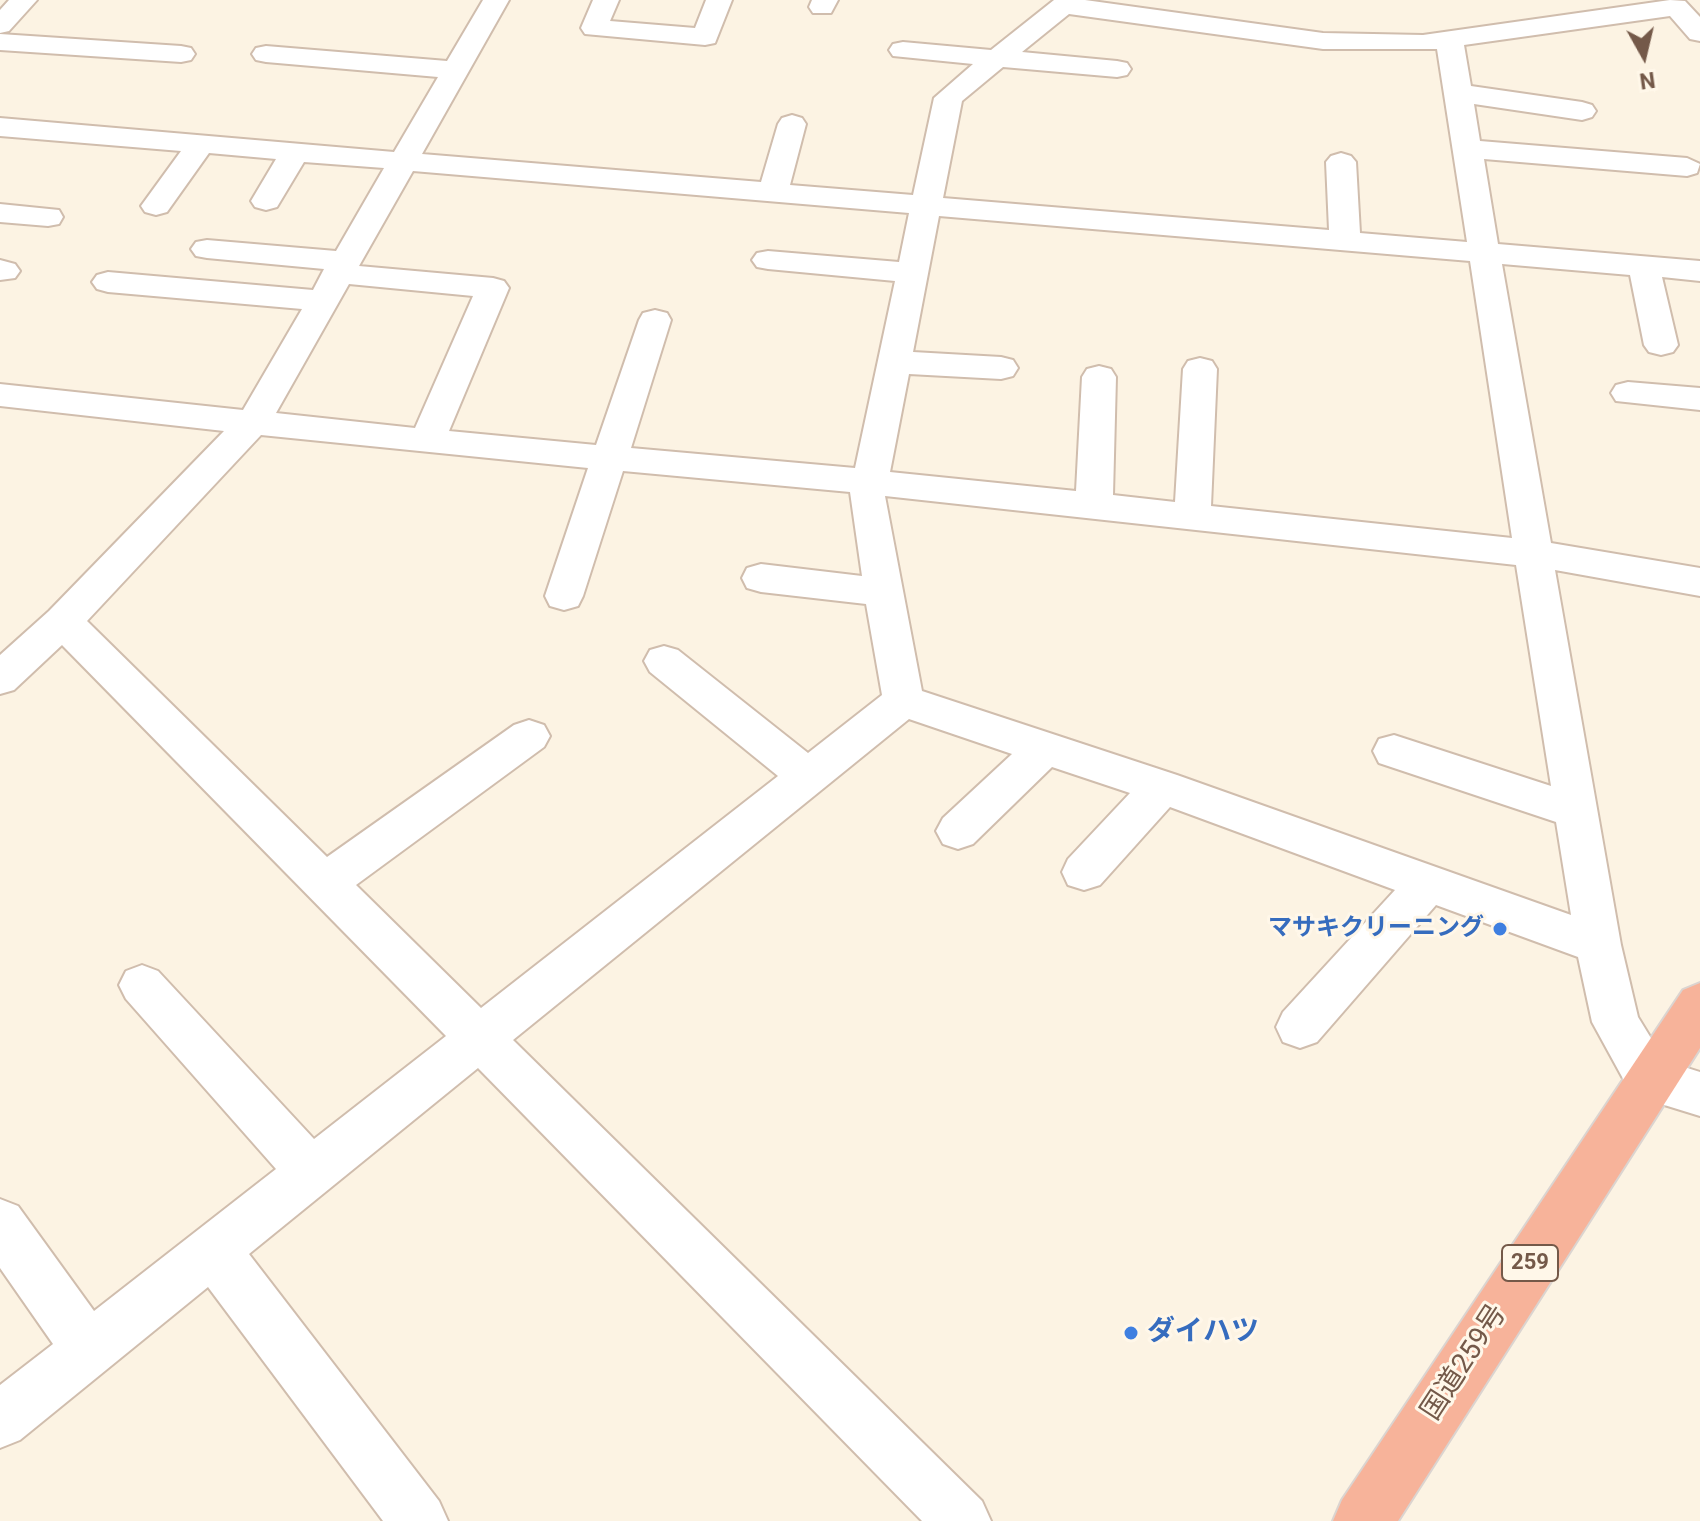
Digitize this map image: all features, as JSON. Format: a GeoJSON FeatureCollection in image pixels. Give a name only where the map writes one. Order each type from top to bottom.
{"type":"FeatureCollection","features":[{"type":"Feature","properties":{"kind":"highway","name":"国道259号"},"geometry":{"type":"LineString","coordinates":[[1363,1521],[1700,1005]]}},
{"type":"Feature","properties":{"kind":"street"},"geometry":{"type":"LineString","coordinates":[[0,25],[23,0]]}},
{"type":"Feature","properties":{"kind":"street"},"geometry":{"type":"LineString","coordinates":[[0,679],[32,635],[254,421],[496,0]]}},
{"type":"Feature","properties":{"kind":"street"},"geometry":{"type":"LineString","coordinates":[[606,0],[594,28],[705,37],[719,0]]}},
{"type":"Feature","properties":{"kind":"street"},"geometry":{"type":"LineString","coordinates":[[903,701],[867,497],[948,98],[1062,2],[1323,41],[1423,43],[1676,7],[1700,33]]}},
{"type":"Feature","properties":{"kind":"street"},"geometry":{"type":"LineString","coordinates":[[1449,39],[1575,811],[1598,945],[1616,1022],[1649,1079],[1700,1094]]}},
{"type":"Feature","properties":{"kind":"street"},"geometry":{"type":"LineString","coordinates":[[0,42],[181,54]]}},
{"type":"Feature","properties":{"kind":"street"},"geometry":{"type":"LineString","coordinates":[[903,50],[1117,69]]}},
{"type":"Feature","properties":{"kind":"street"},"geometry":{"type":"LineString","coordinates":[[266,54],[457,70]]}},
{"type":"Feature","properties":{"kind":"street"},"geometry":{"type":"LineString","coordinates":[[1458,93],[1582,111]]}},
{"type":"Feature","properties":{"kind":"street"},"geometry":{"type":"LineString","coordinates":[[773,193],[792,124]]}},
{"type":"Feature","properties":{"kind":"street"},"geometry":{"type":"LineString","coordinates":[[0,127],[1700,271]]}},
{"type":"Feature","properties":{"kind":"street"},"geometry":{"type":"LineString","coordinates":[[156,206],[201,144]]}},
{"type":"Feature","properties":{"kind":"street"},"geometry":{"type":"LineString","coordinates":[[1467,149],[1687,167]]}},
{"type":"Feature","properties":{"kind":"street"},"geometry":{"type":"LineString","coordinates":[[266,201],[295,152]]}},
{"type":"Feature","properties":{"kind":"street"},"geometry":{"type":"LineString","coordinates":[[1341,162],[1345,241]]}},
{"type":"Feature","properties":{"kind":"street"},"geometry":{"type":"LineString","coordinates":[[0,213],[48,217]]}},
{"type":"Feature","properties":{"kind":"street"},"geometry":{"type":"LineString","coordinates":[[207,249],[334,278]]}},
{"type":"Feature","properties":{"kind":"street"},"geometry":{"type":"LineString","coordinates":[[768,260],[911,273]]}},
{"type":"Feature","properties":{"kind":"street"},"geometry":{"type":"LineString","coordinates":[[1644,266],[1661,345]]}},
{"type":"Feature","properties":{"kind":"street"},"geometry":{"type":"LineString","coordinates":[[108,282],[334,278],[493,288],[427,441]]}},
{"type":"Feature","properties":{"kind":"street"},"geometry":{"type":"LineString","coordinates":[[564,596],[655,320]]}},
{"type":"Feature","properties":{"kind":"street"},"geometry":{"type":"LineString","coordinates":[[893,362],[1001,368]]}},
{"type":"Feature","properties":{"kind":"street"},"geometry":{"type":"LineString","coordinates":[[1192,517],[1200,369]]}},
{"type":"Feature","properties":{"kind":"street"},"geometry":{"type":"LineString","coordinates":[[1094,506],[1099,377]]}},
{"type":"Feature","properties":{"kind":"street"},"geometry":{"type":"LineString","coordinates":[[1628,393],[1700,399]]}},
{"type":"Feature","properties":{"kind":"street"},"geometry":{"type":"LineString","coordinates":[[0,395],[427,441],[871,482],[1532,553],[1700,582]]}},
{"type":"Feature","properties":{"kind":"street"},"geometry":{"type":"LineString","coordinates":[[761,578],[884,592]]}},
{"type":"Feature","properties":{"kind":"street"},"geometry":{"type":"LineString","coordinates":[[32,635],[324,883],[962,1521]]}},
{"type":"Feature","properties":{"kind":"street"},"geometry":{"type":"LineString","coordinates":[[664,661],[810,778]]}},
{"type":"Feature","properties":{"kind":"street"},"geometry":{"type":"LineString","coordinates":[[903,701],[1162,787],[1598,945]]}},
{"type":"Feature","properties":{"kind":"street"},"geometry":{"type":"LineString","coordinates":[[0,1420],[903,701]]}},
{"type":"Feature","properties":{"kind":"street"},"geometry":{"type":"LineString","coordinates":[[324,883],[529,736]]}},
{"type":"Feature","properties":{"kind":"street"},"geometry":{"type":"LineString","coordinates":[[958,831],[1044,749]]}},
{"type":"Feature","properties":{"kind":"street"},"geometry":{"type":"LineString","coordinates":[[1394,751],[1575,811]]}},
{"type":"Feature","properties":{"kind":"street"},"geometry":{"type":"LineString","coordinates":[[1084,872],[1162,787]]}},
{"type":"Feature","properties":{"kind":"street"},"geometry":{"type":"LineString","coordinates":[[1300,1027],[1428,884]]}},
{"type":"Feature","properties":{"kind":"street"},"geometry":{"type":"LineString","coordinates":[[142,985],[311,1172]]}},
{"type":"Feature","properties":{"kind":"street"},"geometry":{"type":"LineString","coordinates":[[0,1224],[89,1349]]}},
{"type":"Feature","properties":{"kind":"street"},"geometry":{"type":"LineString","coordinates":[[213,1250],[419,1521]]}},
{"type":"Feature","properties":{"kind":"place","name":"マサキクリーニング"},"geometry":{"type":"Point","coordinates":[1500,929]}},
{"type":"Feature","properties":{"kind":"place","name":"ダイハツ"},"geometry":{"type":"Point","coordinates":[1131,1333]}}]}
